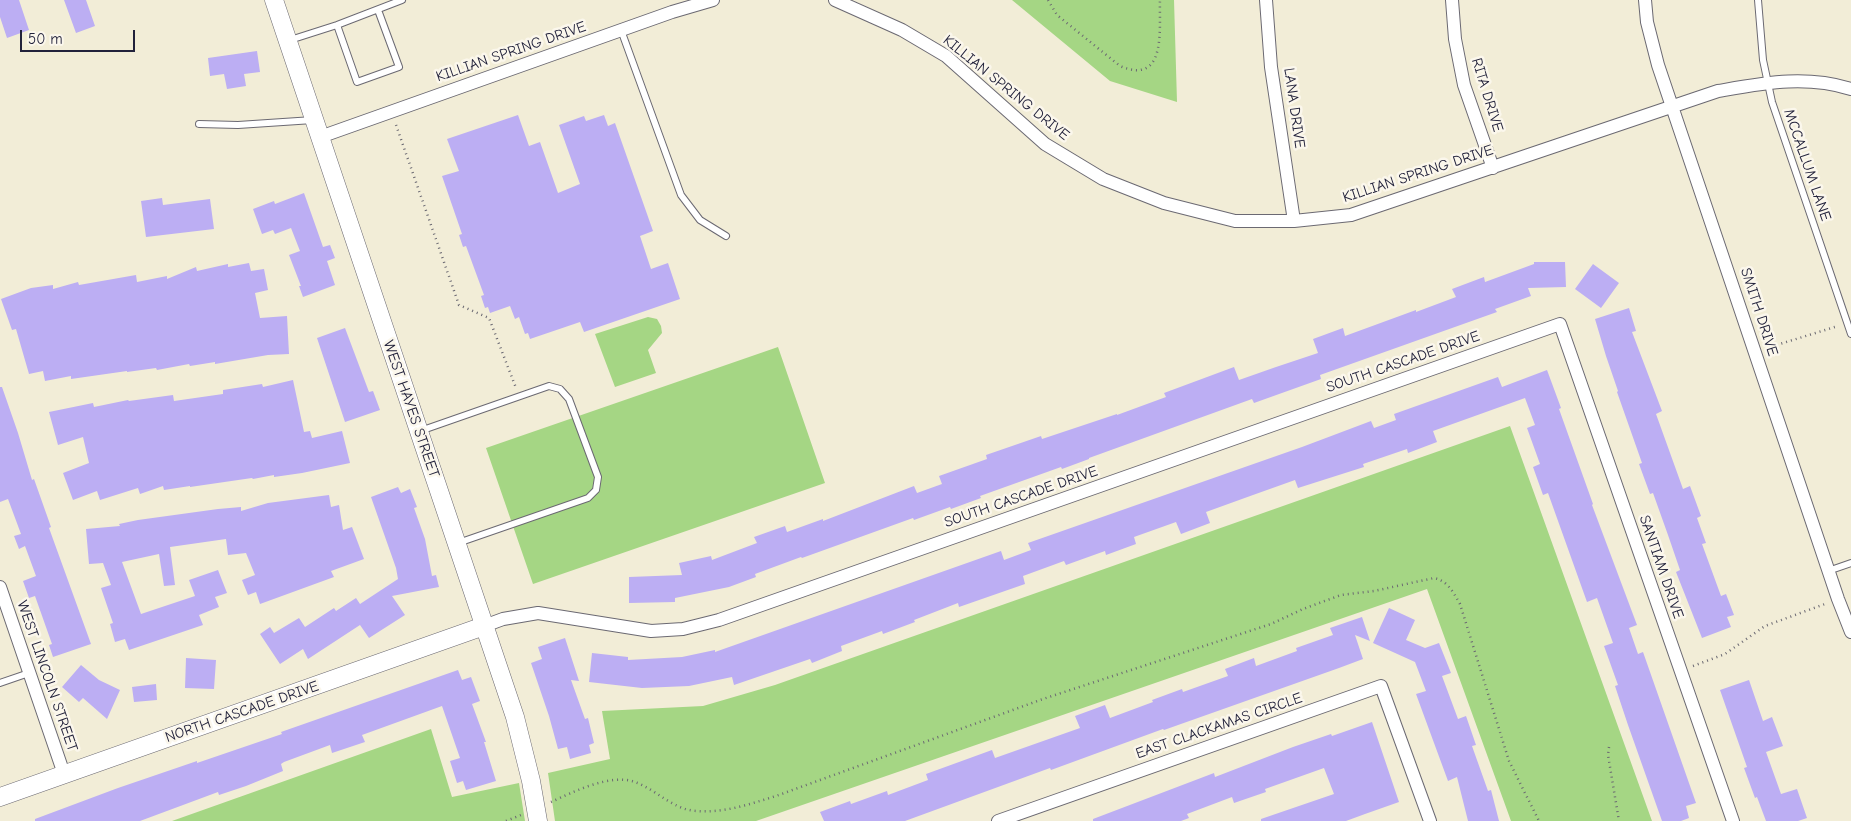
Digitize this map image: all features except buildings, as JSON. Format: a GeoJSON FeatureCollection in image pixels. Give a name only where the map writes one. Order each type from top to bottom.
{"type":"FeatureCollection","features":[{"type":"Feature","properties":{"kind":"street","name":"WEST HAYES STREET"},"geometry":{"type":"LineString","coordinates":[[275,0],[287,41],[515,717],[531,781],[537,815]]}},
{"type":"Feature","properties":{"kind":"street","name":"KILLIAN SPRING DRIVE"},"geometry":{"type":"LineString","coordinates":[[317,128],[391,112],[620,30],[713,0]]}},
{"type":"Feature","properties":{"kind":"street","name":"KILLIAN SPRING DRIVE"},"geometry":{"type":"LineString","coordinates":[[835,0],[858,4],[946,56],[1046,144],[1103,180],[1164,203],[1235,221],[1294,221],[1351,215],[1718,91],[1768,82],[1823,82],[1851,89]]}},
{"type":"Feature","properties":{"kind":"street","name":"LANA DRIVE"},"geometry":{"type":"LineString","coordinates":[[1266,0],[1271,67],[1294,221]]}},
{"type":"Feature","properties":{"kind":"street","name":"RITA DRIVE"},"geometry":{"type":"LineString","coordinates":[[1452,0],[1455,39],[1464,85],[1493,168]]}},
{"type":"Feature","properties":{"kind":"street","name":"SMITH DRIVE"},"geometry":{"type":"LineString","coordinates":[[1645,0],[1647,22],[1652,42],[1828,571],[1851,632]]}},
{"type":"Feature","properties":{"kind":"street","name":"SOUTH CASCADE DRIVE"},"geometry":{"type":"LineString","coordinates":[[484,626],[503,619],[538,613],[650,631],[683,628],[719,620],[1560,324]]}},
{"type":"Feature","properties":{"kind":"street","name":"SANTIAM DRIVE"},"geometry":{"type":"LineString","coordinates":[[1560,324],[1733,821]]}},
{"type":"Feature","properties":{"kind":"street","name":"WEST LINCOLN STREET"},"geometry":{"type":"LineString","coordinates":[[0,587],[64,774]]}},
{"type":"Feature","properties":{"kind":"street","name":"NORTH CASCADE DRIVE"},"geometry":{"type":"LineString","coordinates":[[0,796],[484,626]]}},
{"type":"Feature","properties":{"kind":"street","name":"EAST CLACKAMAS CIRCLE"},"geometry":{"type":"LineString","coordinates":[[998,821],[1381,686],[1430,821]]}},
{"type":"Feature","properties":{"kind":"lane"},"geometry":{"type":"LineString","coordinates":[[287,41],[337,25],[402,0]]}},
{"type":"Feature","properties":{"kind":"lane","name":"MCCALLUM LANE"},"geometry":{"type":"LineString","coordinates":[[1758,0],[1763,60],[1772,102],[1851,334]]}},
{"type":"Feature","properties":{"kind":"lane"},"geometry":{"type":"LineString","coordinates":[[337,25],[358,82],[399,67],[378,10]]}},
{"type":"Feature","properties":{"kind":"lane"},"geometry":{"type":"LineString","coordinates":[[620,30],[681,196],[700,220],[726,236]]}},
{"type":"Feature","properties":{"kind":"lane"},"geometry":{"type":"LineString","coordinates":[[199,124],[317,128]]}},
{"type":"Feature","properties":{"kind":"lane"},"geometry":{"type":"LineString","coordinates":[[419,431],[549,386],[560,389],[569,399],[598,477],[596,490],[588,498],[456,544]]}},
{"type":"Feature","properties":{"kind":"lane"},"geometry":{"type":"LineString","coordinates":[[1828,571],[1851,564]]}},
{"type":"Feature","properties":{"kind":"lane"},"geometry":{"type":"LineString","coordinates":[[0,683],[29,673]]}},
{"type":"Feature","properties":{"kind":"path"},"geometry":{"type":"LineString","coordinates":[[1048,0],[1057,15],[1120,66],[1131,70],[1145,69],[1154,62],[1159,48],[1160,0]]}},
{"type":"Feature","properties":{"kind":"path"},"geometry":{"type":"LineString","coordinates":[[391,112],[459,304],[488,318],[519,396]]}},
{"type":"Feature","properties":{"kind":"path"},"geometry":{"type":"LineString","coordinates":[[1755,352],[1847,323]]}},
{"type":"Feature","properties":{"kind":"path"},"geometry":{"type":"LineString","coordinates":[[537,815],[575,790],[618,780],[635,782],[673,804],[696,811],[732,809],[776,796],[1043,699],[1271,624],[1303,609],[1341,595],[1374,591],[1434,578],[1442,580],[1451,589],[1460,604],[1509,761],[1539,821]]}},
{"type":"Feature","properties":{"kind":"path"},"geometry":{"type":"LineString","coordinates":[[1680,670],[1725,654],[1765,626],[1838,599]]}},
{"type":"Feature","properties":{"kind":"path"},"geometry":{"type":"LineString","coordinates":[[1609,747],[1608,755],[1619,821]]}},
{"type":"Feature","properties":{"kind":"green space"},"geometry":{"type":"Polygon","coordinates":[[[1012,0],[1174,0],[1177,102],[1110,81],[1012,0]]]}},
{"type":"Feature","properties":{"kind":"green space"},"geometry":{"type":"Polygon","coordinates":[[[648,317],[657,319],[662,333],[648,350],[656,373],[615,387],[595,334],[648,317]]]}},
{"type":"Feature","properties":{"kind":"green space"},"geometry":{"type":"Polygon","coordinates":[[[778,347],[825,483],[533,584],[486,448],[778,347]]]}},
{"type":"Feature","properties":{"kind":"green space"},"geometry":{"type":"Polygon","coordinates":[[[1510,426],[1652,821],[1511,821],[1427,589],[756,821],[555,821],[548,773],[610,759],[602,711],[703,706],[775,685],[1510,426]]]}},
{"type":"Feature","properties":{"kind":"green space"},"geometry":{"type":"Polygon","coordinates":[[[431,729],[452,797],[519,783],[525,821],[172,821],[431,729]]]}}]}
